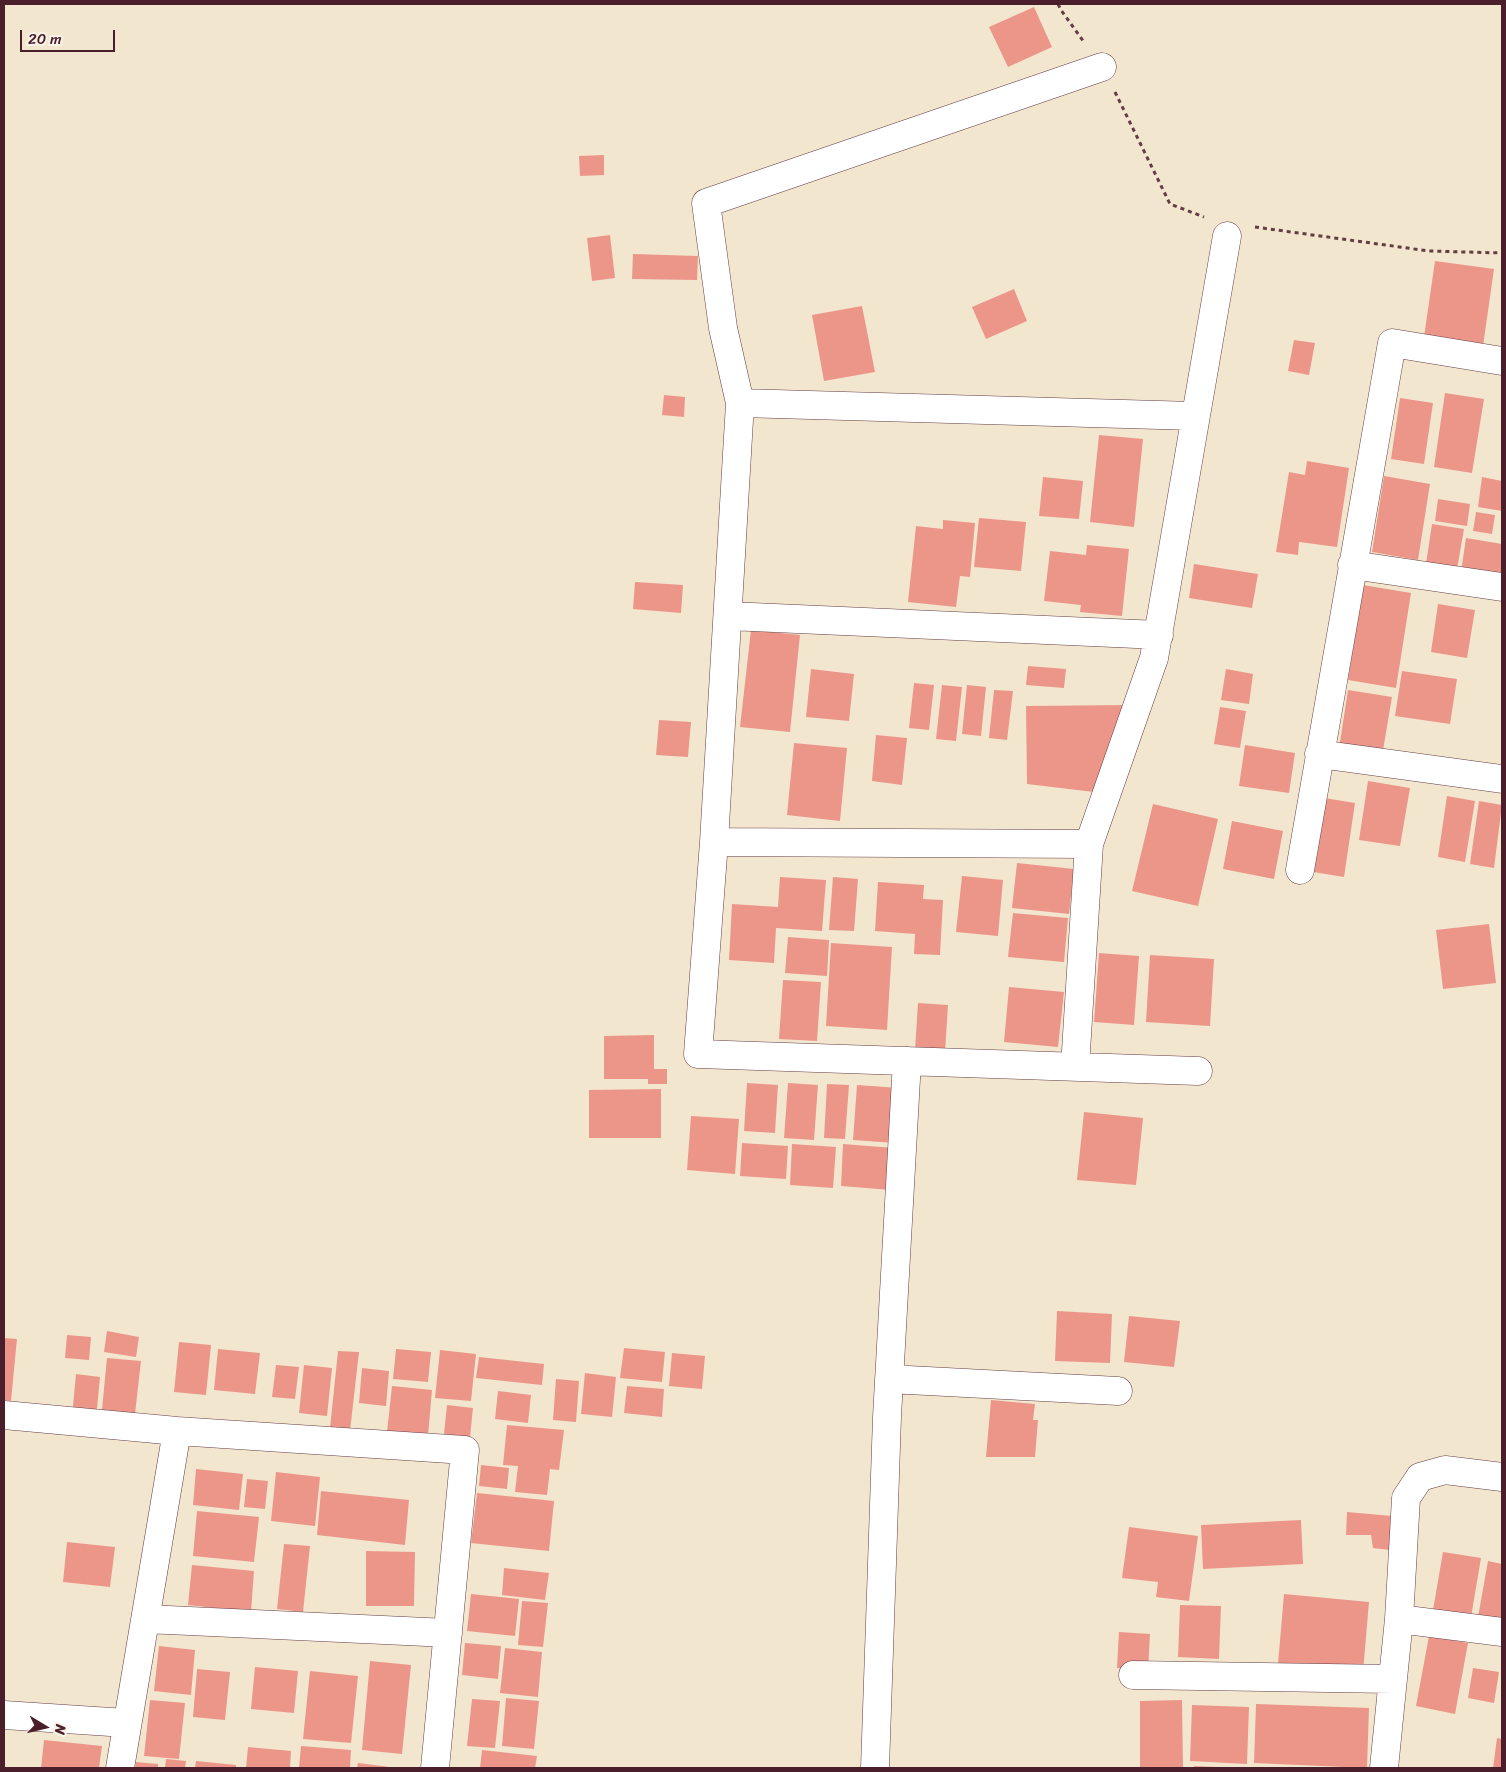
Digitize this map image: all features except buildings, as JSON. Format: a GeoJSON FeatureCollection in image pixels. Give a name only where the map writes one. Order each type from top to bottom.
{"type":"FeatureCollection","features":[{"type":"Feature","properties":{"kind":"street"},"geometry":{"type":"LineString","coordinates":[[1102,67],[706,203],[723,328],[740,403],[729,616],[698,1054],[1198,1071]]}},
{"type":"Feature","properties":{"kind":"street"},"geometry":{"type":"LineString","coordinates":[[1075,1067],[1089,844],[1154,658],[1194,416],[1230,227]]}},
{"type":"Feature","properties":{"kind":"street"},"geometry":{"type":"LineString","coordinates":[[1300,870],[1392,343],[1502,361]]}},
{"type":"Feature","properties":{"kind":"street"},"geometry":{"type":"LineString","coordinates":[[740,403],[1194,416]]}},
{"type":"Feature","properties":{"kind":"street"},"geometry":{"type":"LineString","coordinates":[[1352,565],[1502,588]]}},
{"type":"Feature","properties":{"kind":"street"},"geometry":{"type":"LineString","coordinates":[[729,616],[1159,635]]}},
{"type":"Feature","properties":{"kind":"street"},"geometry":{"type":"LineString","coordinates":[[1319,754],[1502,779]]}},
{"type":"Feature","properties":{"kind":"street"},"geometry":{"type":"LineString","coordinates":[[714,842],[1089,844]]}},
{"type":"Feature","properties":{"kind":"street"},"geometry":{"type":"LineString","coordinates":[[875,1768],[889,1379],[907,1061]]}},
{"type":"Feature","properties":{"kind":"street"},"geometry":{"type":"LineString","coordinates":[[889,1379],[1118,1391]]}},
{"type":"Feature","properties":{"kind":"street"},"geometry":{"type":"LineString","coordinates":[[4,1414],[177,1431],[466,1450],[435,1768]]}},
{"type":"Feature","properties":{"kind":"street"},"geometry":{"type":"LineString","coordinates":[[120,1768],[126,1723],[146,1619],[177,1431]]}},
{"type":"Feature","properties":{"kind":"street"},"geometry":{"type":"LineString","coordinates":[[1384,1768],[1399,1619],[1406,1498],[1420,1478],[1445,1470],[1502,1477]]}},
{"type":"Feature","properties":{"kind":"street"},"geometry":{"type":"LineString","coordinates":[[146,1619],[448,1633]]}},
{"type":"Feature","properties":{"kind":"street"},"geometry":{"type":"LineString","coordinates":[[1399,1619],[1502,1632]]}},
{"type":"Feature","properties":{"kind":"street"},"geometry":{"type":"LineString","coordinates":[[1132,1675],[1392,1679]]}},
{"type":"Feature","properties":{"kind":"street"},"geometry":{"type":"LineString","coordinates":[[4,1715],[126,1723]]}},
{"type":"Feature","properties":{"kind":"path"},"geometry":{"type":"LineString","coordinates":[[1058,4],[1102,67],[1170,204],[1230,227],[1429,251],[1502,253]]}}]}
